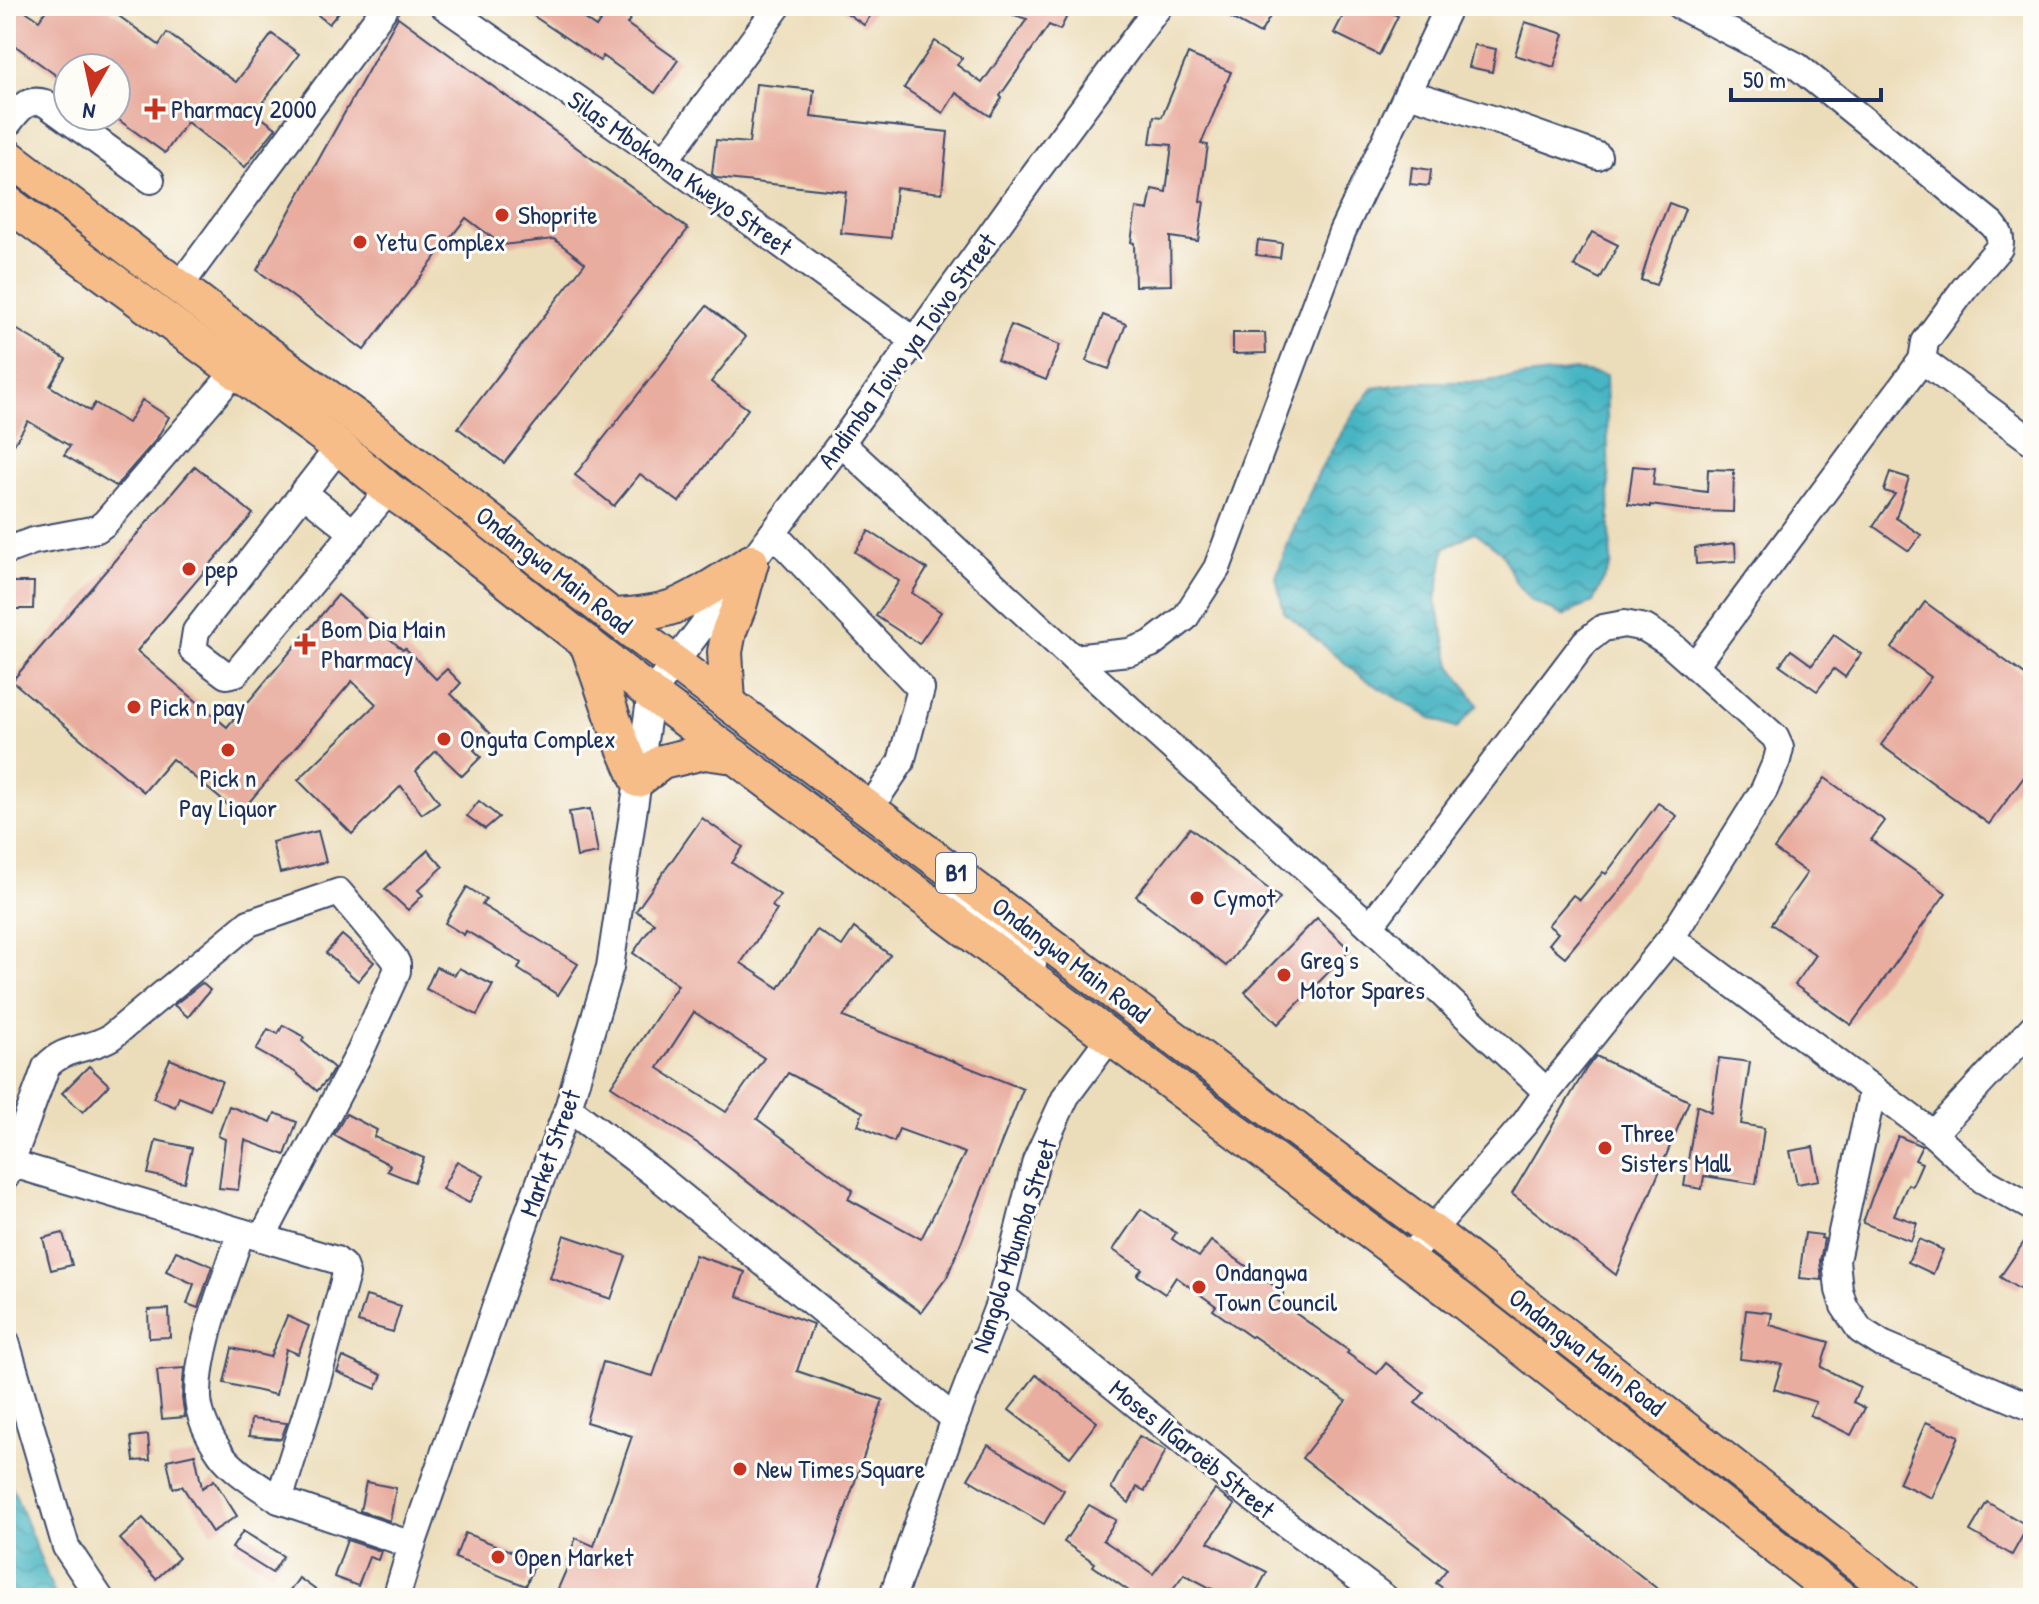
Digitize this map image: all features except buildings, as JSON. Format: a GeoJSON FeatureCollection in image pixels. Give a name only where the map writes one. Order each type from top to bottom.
{"type":"FeatureCollection","features":[{"type":"Feature","properties":{"kind":"main road","name":"Ondangwa Main Road"},"geometry":{"type":"LineString","coordinates":[[6,155],[179,287],[246,358],[389,490],[651,694],[1407,1259],[1841,1598]]}},
{"type":"Feature","properties":{"kind":"main road","name":"Ondangwa Main Road"},"geometry":{"type":"LineString","coordinates":[[6,202],[246,358],[383,437],[612,616],[1433,1232],[1902,1598]]}},
{"type":"Feature","properties":{"kind":"main road"},"geometry":{"type":"LineString","coordinates":[[612,616],[640,614],[678,605],[751,562]]}},
{"type":"Feature","properties":{"kind":"main road"},"geometry":{"type":"LineString","coordinates":[[728,702],[725,652],[751,562]]}},
{"type":"Feature","properties":{"kind":"main road"},"geometry":{"type":"LineString","coordinates":[[587,643],[638,780],[662,762],[704,752],[734,756]]}},
{"type":"Feature","properties":{"kind":"street"},"geometry":{"type":"LineString","coordinates":[[179,287],[386,6]]}},
{"type":"Feature","properties":{"kind":"street","name":"Silas Mbokoma Kweyo Street"},"geometry":{"type":"LineString","coordinates":[[444,6],[665,160],[915,341]]}},
{"type":"Feature","properties":{"kind":"street"},"geometry":{"type":"LineString","coordinates":[[665,160],[778,6]]}},
{"type":"Feature","properties":{"kind":"street","name":"Andimba Toivo ya Toivo Street"},"geometry":{"type":"LineString","coordinates":[[651,694],[841,443],[1159,6]]}},
{"type":"Feature","properties":{"kind":"street"},"geometry":{"type":"LineString","coordinates":[[1073,658],[1129,652],[1151,644],[1185,618],[1217,568],[1342,232],[1449,6]]}},
{"type":"Feature","properties":{"kind":"street"},"geometry":{"type":"LineString","coordinates":[[1680,6],[1797,66],[2000,234],[1999,248],[1925,342],[1922,360],[1695,665]]}},
{"type":"Feature","properties":{"kind":"street"},"geometry":{"type":"LineString","coordinates":[[1408,93],[1598,156]]}},
{"type":"Feature","properties":{"kind":"street"},"geometry":{"type":"LineString","coordinates":[[6,126],[21,107],[37,100],[151,180]]}},
{"type":"Feature","properties":{"kind":"street"},"geometry":{"type":"LineString","coordinates":[[6,551],[33,541],[97,529],[105,523],[246,358]]}},
{"type":"Feature","properties":{"kind":"street"},"geometry":{"type":"LineString","coordinates":[[1922,360],[2033,442]]}},
{"type":"Feature","properties":{"kind":"street"},"geometry":{"type":"LineString","coordinates":[[841,443],[1370,926],[1547,1092]]}},
{"type":"Feature","properties":{"kind":"street"},"geometry":{"type":"LineString","coordinates":[[339,447],[196,631],[193,650],[226,675],[236,673],[389,490]]}},
{"type":"Feature","properties":{"kind":"street"},"geometry":{"type":"LineString","coordinates":[[303,492],[354,533]]}},
{"type":"Feature","properties":{"kind":"street"},"geometry":{"type":"LineString","coordinates":[[773,533],[921,689],[901,762],[870,808],[1110,1037]]}},
{"type":"Feature","properties":{"kind":"street"},"geometry":{"type":"LineString","coordinates":[[1370,926],[1585,642],[1603,628],[1624,624],[1645,628],[1669,643],[1775,737],[1780,748],[1764,790],[1671,938],[1525,1123],[1407,1259]]}},
{"type":"Feature","properties":{"kind":"street","name":"Market Street"},"geometry":{"type":"LineString","coordinates":[[396,1598],[533,1200],[568,1108],[610,967],[651,694]]}},
{"type":"Feature","properties":{"kind":"street"},"geometry":{"type":"LineString","coordinates":[[279,1500],[346,1274],[343,1266],[336,1260],[251,1235],[8,1170],[46,1067],[54,1057],[98,1045],[111,1037],[249,923],[339,892],[394,958],[397,971],[360,1052],[251,1235],[204,1348],[198,1398],[203,1423],[222,1456],[279,1500],[412,1545]]}},
{"type":"Feature","properties":{"kind":"street"},"geometry":{"type":"LineString","coordinates":[[1671,938],[1933,1134],[1983,1180],[2033,1208]]}},
{"type":"Feature","properties":{"kind":"street"},"geometry":{"type":"LineString","coordinates":[[1933,1134],[2033,1027]]}},
{"type":"Feature","properties":{"kind":"street","name":"Nangolo Mbumba Street"},"geometry":{"type":"LineString","coordinates":[[892,1598],[1002,1296],[1036,1161],[1066,1096],[1110,1037]]}},
{"type":"Feature","properties":{"kind":"street"},"geometry":{"type":"LineString","coordinates":[[1873,1089],[1836,1260],[1844,1306],[1860,1330],[1882,1344],[2033,1408]]}},
{"type":"Feature","properties":{"kind":"street"},"geometry":{"type":"LineString","coordinates":[[568,1108],[656,1175],[955,1419]]}},
{"type":"Feature","properties":{"kind":"street","name":"Moses ǁGaroëb Street"},"geometry":{"type":"LineString","coordinates":[[1002,1296],[1274,1515],[1385,1598]]}},
{"type":"Feature","properties":{"kind":"street"},"geometry":{"type":"LineString","coordinates":[[6,1342],[66,1547],[100,1598]]}},
{"type":"Feature","properties":{"kind":"water"},"geometry":{"type":"Polygon","coordinates":[[[1574,370],[1606,375],[1611,564],[1593,602],[1563,616],[1530,600],[1516,583],[1501,552],[1475,532],[1445,548],[1436,601],[1451,665],[1478,705],[1457,728],[1431,718],[1364,679],[1284,612],[1276,577],[1291,535],[1318,474],[1349,420],[1373,388],[1417,382],[1478,382],[1574,370]]]}},
{"type":"Feature","properties":{"kind":"water"},"geometry":{"type":"Polygon","coordinates":[[[6,1471],[56,1598],[6,1598],[6,1471]]]}},
{"type":"Feature","properties":{"kind":"place","name":"Pharmacy 2000"},"geometry":{"type":"Point","coordinates":[155,109]}},
{"type":"Feature","properties":{"kind":"place","name":"Shoprite"},"geometry":{"type":"Point","coordinates":[502,215]}},
{"type":"Feature","properties":{"kind":"place","name":"Yetu Complex"},"geometry":{"type":"Point","coordinates":[360,242]}},
{"type":"Feature","properties":{"kind":"place","name":"pep"},"geometry":{"type":"Point","coordinates":[189,569]}},
{"type":"Feature","properties":{"kind":"place","name":"Bom Dia Main Pharmacy"},"geometry":{"type":"Point","coordinates":[305,644]}},
{"type":"Feature","properties":{"kind":"place","name":"Pick n pay"},"geometry":{"type":"Point","coordinates":[134,707]}},
{"type":"Feature","properties":{"kind":"place","name":"Onguta Complex"},"geometry":{"type":"Point","coordinates":[444,739]}},
{"type":"Feature","properties":{"kind":"place","name":"Pick n Pay Liquor"},"geometry":{"type":"Point","coordinates":[228,750]}},
{"type":"Feature","properties":{"kind":"place","name":"Cymot"},"geometry":{"type":"Point","coordinates":[1197,898]}},
{"type":"Feature","properties":{"kind":"place","name":"Greg's Motor Spares"},"geometry":{"type":"Point","coordinates":[1284,975]}},
{"type":"Feature","properties":{"kind":"place","name":"Three Sisters Mall"},"geometry":{"type":"Point","coordinates":[1605,1148]}},
{"type":"Feature","properties":{"kind":"place","name":"Ondangwa Town Council"},"geometry":{"type":"Point","coordinates":[1199,1287]}},
{"type":"Feature","properties":{"kind":"place","name":"New Times Square"},"geometry":{"type":"Point","coordinates":[740,1469]}},
{"type":"Feature","properties":{"kind":"place","name":"Open Market"},"geometry":{"type":"Point","coordinates":[498,1557]}}]}
